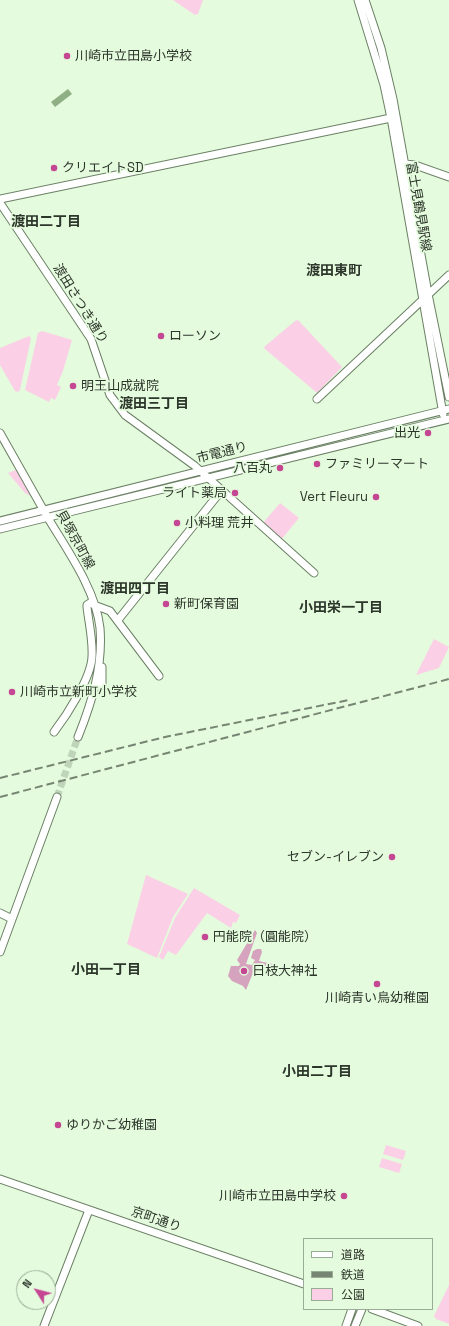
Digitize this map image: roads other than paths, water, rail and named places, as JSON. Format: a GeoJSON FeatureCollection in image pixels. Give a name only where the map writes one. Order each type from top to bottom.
{"type":"FeatureCollection","features":[{"type":"Feature","properties":{"kind":"street","name":"富士見鶴見駅線"},"geometry":{"type":"LineString","coordinates":[[358,0],[384,85],[391,118],[447,420]]}},
{"type":"Feature","properties":{"kind":"street","name":"富士見鶴見駅線"},"geometry":{"type":"LineString","coordinates":[[365,0],[386,65],[405,164],[425,298],[449,397]]}},
{"type":"Feature","properties":{"kind":"street"},"geometry":{"type":"LineString","coordinates":[[0,199],[391,118]]}},
{"type":"Feature","properties":{"kind":"street"},"geometry":{"type":"LineString","coordinates":[[405,164],[415,165],[449,177]]}},
{"type":"Feature","properties":{"kind":"street","name":"渡田さつき通り"},"geometry":{"type":"LineString","coordinates":[[0,203],[92,340],[106,385],[118,408],[136,424],[200,471],[314,573]]}},
{"type":"Feature","properties":{"kind":"street"},"geometry":{"type":"LineString","coordinates":[[317,399],[449,275]]}},
{"type":"Feature","properties":{"kind":"street","name":"市電通り"},"geometry":{"type":"LineString","coordinates":[[0,529],[46,513],[142,485],[446,410]]}},
{"type":"Feature","properties":{"kind":"street","name":"市電通り"},"geometry":{"type":"LineString","coordinates":[[0,521],[46,513],[208,478],[447,420]]}},
{"type":"Feature","properties":{"kind":"street","name":"貝塚京町線"},"geometry":{"type":"LineString","coordinates":[[0,433],[72,558],[93,603],[99,626],[100,653],[93,698],[78,738]]}},
{"type":"Feature","properties":{"kind":"street"},"geometry":{"type":"LineString","coordinates":[[200,471],[208,474],[246,464],[267,464]]}},
{"type":"Feature","properties":{"kind":"street"},"geometry":{"type":"LineString","coordinates":[[142,485],[158,484],[197,474],[208,478]]}},
{"type":"Feature","properties":{"kind":"street"},"geometry":{"type":"LineString","coordinates":[[118,620],[221,491]]}},
{"type":"Feature","properties":{"kind":"street"},"geometry":{"type":"LineString","coordinates":[[54,732],[64,717],[89,670],[92,657],[92,643],[87,605],[93,603],[106,608],[118,620],[159,676]]}},
{"type":"Feature","properties":{"kind":"street"},"geometry":{"type":"LineString","coordinates":[[100,653],[102,691]]}},
{"type":"Feature","properties":{"kind":"street"},"geometry":{"type":"LineString","coordinates":[[0,952],[57,797]]}},
{"type":"Feature","properties":{"kind":"street"},"geometry":{"type":"LineString","coordinates":[[0,913],[12,919]]}},
{"type":"Feature","properties":{"kind":"street","name":"京町通り"},"geometry":{"type":"LineString","coordinates":[[0,1179],[303,1284]]}},
{"type":"Feature","properties":{"kind":"street"},"geometry":{"type":"LineString","coordinates":[[44,1326],[89,1210]]}},
{"type":"Feature","properties":{"kind":"street"},"geometry":{"type":"LineString","coordinates":[[346,1326],[352,1310]]}},
{"type":"Feature","properties":{"kind":"street"},"geometry":{"type":"LineString","coordinates":[[355,1326],[362,1310]]}},
{"type":"Feature","properties":{"kind":"street"},"geometry":{"type":"LineString","coordinates":[[375,1310],[418,1326]]}},
{"type":"Feature","properties":{"kind":"tunnel"},"geometry":{"type":"LineString","coordinates":[[57,797],[78,737]]}},
{"type":"Feature","properties":{"kind":"railway"},"geometry":{"type":"LineString","coordinates":[[0,797],[449,679]]}},
{"type":"Feature","properties":{"kind":"railway"},"geometry":{"type":"LineString","coordinates":[[0,778],[165,737],[349,700]]}},
{"type":"Feature","properties":{"kind":"place","name":"川崎市立田島小学校"},"geometry":{"type":"Point","coordinates":[67,56]}},
{"type":"Feature","properties":{"kind":"place","name":"クリエイトSD"},"geometry":{"type":"Point","coordinates":[54,168]}},
{"type":"Feature","properties":{"kind":"place","name":"ローソン"},"geometry":{"type":"Point","coordinates":[161,336]}},
{"type":"Feature","properties":{"kind":"place","name":"明王山成就院"},"geometry":{"type":"Point","coordinates":[73,386]}},
{"type":"Feature","properties":{"kind":"place","name":"出光"},"geometry":{"type":"Point","coordinates":[428,433]}},
{"type":"Feature","properties":{"kind":"place","name":"ファミリーマート"},"geometry":{"type":"Point","coordinates":[317,464]}},
{"type":"Feature","properties":{"kind":"place","name":"八百丸"},"geometry":{"type":"Point","coordinates":[280,468]}},
{"type":"Feature","properties":{"kind":"place","name":"ライト薬局"},"geometry":{"type":"Point","coordinates":[235,493]}},
{"type":"Feature","properties":{"kind":"place","name":"Vert Fleuru"},"geometry":{"type":"Point","coordinates":[376,497]}},
{"type":"Feature","properties":{"kind":"place","name":"小料理 荒井"},"geometry":{"type":"Point","coordinates":[177,523]}},
{"type":"Feature","properties":{"kind":"place","name":"新町保育園"},"geometry":{"type":"Point","coordinates":[166,604]}},
{"type":"Feature","properties":{"kind":"place","name":"川崎市立新町小学校"},"geometry":{"type":"Point","coordinates":[12,692]}},
{"type":"Feature","properties":{"kind":"place","name":"セブン-イレブン"},"geometry":{"type":"Point","coordinates":[392,857]}},
{"type":"Feature","properties":{"kind":"place","name":"円能院（圓能院）"},"geometry":{"type":"Point","coordinates":[205,937]}},
{"type":"Feature","properties":{"kind":"place","name":"日枝大神社"},"geometry":{"type":"Point","coordinates":[244,971]}},
{"type":"Feature","properties":{"kind":"place","name":"川崎青い鳥幼稚園"},"geometry":{"type":"Point","coordinates":[377,984]}},
{"type":"Feature","properties":{"kind":"place","name":"ゆりかご幼稚園"},"geometry":{"type":"Point","coordinates":[58,1125]}},
{"type":"Feature","properties":{"kind":"place","name":"川崎市立田島中学校"},"geometry":{"type":"Point","coordinates":[344,1196]}},
{"type":"Feature","properties":{"kind":"district","name":"渡田二丁目"},"geometry":{"type":"Point","coordinates":[46,222]}},
{"type":"Feature","properties":{"kind":"district","name":"渡田東町"},"geometry":{"type":"Point","coordinates":[334,271]}},
{"type":"Feature","properties":{"kind":"district","name":"渡田三丁目"},"geometry":{"type":"Point","coordinates":[154,404]}},
{"type":"Feature","properties":{"kind":"district","name":"渡田四丁目"},"geometry":{"type":"Point","coordinates":[135,589]}},
{"type":"Feature","properties":{"kind":"district","name":"小田栄一丁目"},"geometry":{"type":"Point","coordinates":[341,608]}},
{"type":"Feature","properties":{"kind":"district","name":"小田一丁目"},"geometry":{"type":"Point","coordinates":[106,970]}},
{"type":"Feature","properties":{"kind":"district","name":"小田二丁目"},"geometry":{"type":"Point","coordinates":[317,1072]}}]}
